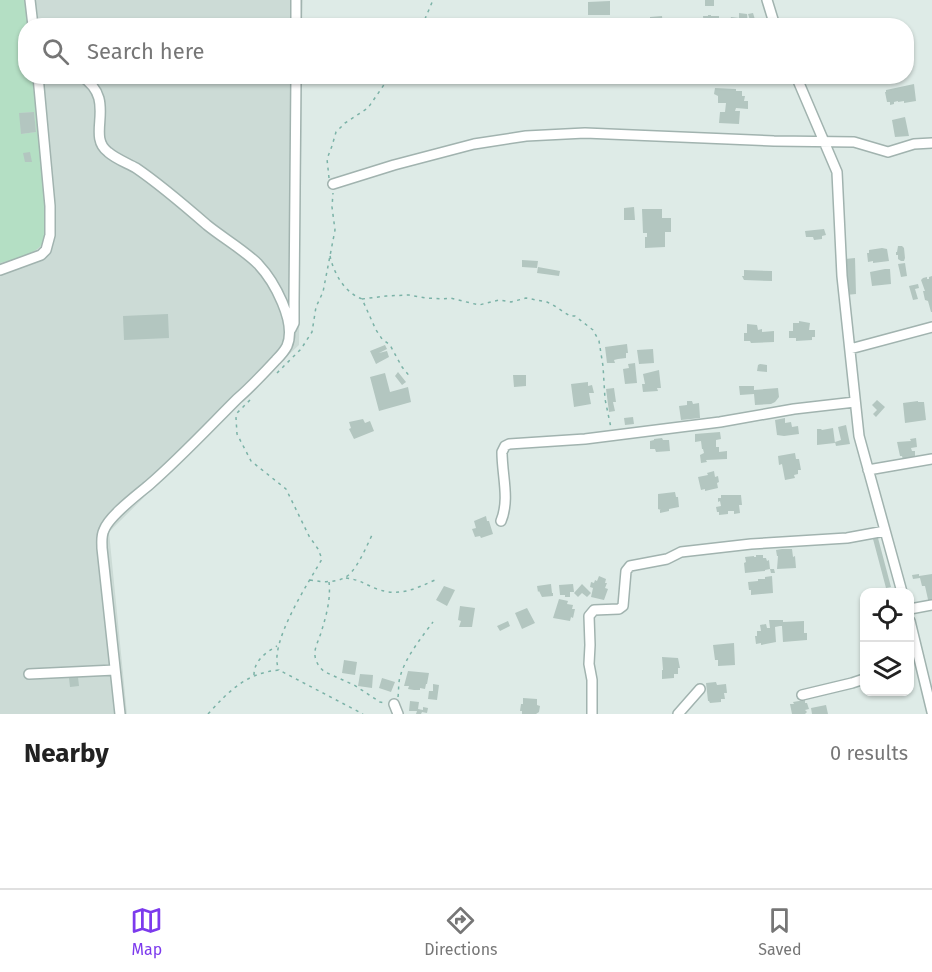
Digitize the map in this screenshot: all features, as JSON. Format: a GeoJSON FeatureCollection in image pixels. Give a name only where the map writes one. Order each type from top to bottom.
{"type":"FeatureCollection","features":[{"type":"Feature","properties":{"kind":"street"},"geometry":{"type":"LineString","coordinates":[[30,0],[32,18]]}},
{"type":"Feature","properties":{"kind":"street"},"geometry":{"type":"LineString","coordinates":[[296,0],[296,18]]}},
{"type":"Feature","properties":{"kind":"street"},"geometry":{"type":"LineString","coordinates":[[773,18],[767,2],[779,0]]}},
{"type":"Feature","properties":{"kind":"street"},"geometry":{"type":"LineString","coordinates":[[0,270],[41,255],[49,244],[50,206],[39,84]]}},
{"type":"Feature","properties":{"kind":"street"},"geometry":{"type":"LineString","coordinates":[[91,84],[100,101],[99,130],[103,147],[180,201],[208,226],[257,263],[274,284],[287,315],[289,335]]}},
{"type":"Feature","properties":{"kind":"street"},"geometry":{"type":"LineString","coordinates":[[120,714],[102,548],[105,527],[264,374],[286,349],[294,323],[296,84]]}},
{"type":"Feature","properties":{"kind":"street"},"geometry":{"type":"LineString","coordinates":[[799,84],[837,172],[842,276],[859,436],[901,588]]}},
{"type":"Feature","properties":{"kind":"street"},"geometry":{"type":"LineString","coordinates":[[333,184],[474,144],[526,136],[585,133],[854,142],[888,152],[914,144],[932,143]]}},
{"type":"Feature","properties":{"kind":"street"},"geometry":{"type":"LineString","coordinates":[[849,348],[932,327]]}},
{"type":"Feature","properties":{"kind":"street"},"geometry":{"type":"LineString","coordinates":[[501,521],[506,502],[502,452],[508,444],[536,443],[720,422],[794,409],[855,402]]}},
{"type":"Feature","properties":{"kind":"street"},"geometry":{"type":"LineString","coordinates":[[868,470],[932,459]]}},
{"type":"Feature","properties":{"kind":"street"},"geometry":{"type":"LineString","coordinates":[[592,714],[589,616],[594,610],[620,609],[626,571],[630,566],[668,559],[681,552],[751,544],[847,538],[885,531]]}},
{"type":"Feature","properties":{"kind":"street"},"geometry":{"type":"LineString","coordinates":[[914,608],[932,605]]}},
{"type":"Feature","properties":{"kind":"street"},"geometry":{"type":"LineString","coordinates":[[914,639],[932,712]]}},
{"type":"Feature","properties":{"kind":"street"},"geometry":{"type":"LineString","coordinates":[[914,666],[921,665]]}},
{"type":"Feature","properties":{"kind":"street"},"geometry":{"type":"LineString","coordinates":[[29,674],[116,670]]}},
{"type":"Feature","properties":{"kind":"street"},"geometry":{"type":"LineString","coordinates":[[802,696],[860,680]]}},
{"type":"Feature","properties":{"kind":"street"},"geometry":{"type":"LineString","coordinates":[[678,714],[700,689]]}},
{"type":"Feature","properties":{"kind":"street"},"geometry":{"type":"LineString","coordinates":[[394,704],[398,714]]}},
{"type":"Feature","properties":{"kind":"path"},"geometry":{"type":"LineString","coordinates":[[425,18],[433,0]]}},
{"type":"Feature","properties":{"kind":"path"},"geometry":{"type":"LineString","coordinates":[[276,374],[301,349],[312,332],[316,307],[323,292],[335,230],[332,207],[333,184],[329,178],[327,159],[336,132],[368,108],[384,84]]}},
{"type":"Feature","properties":{"kind":"path"},"geometry":{"type":"LineString","coordinates":[[330,255],[333,268],[341,281],[356,297],[362,300],[409,295],[450,298],[479,305],[499,300],[511,302],[526,298],[547,302],[570,316],[575,316],[593,330],[599,342],[605,399],[612,435]]}},
{"type":"Feature","properties":{"kind":"path"},"geometry":{"type":"LineString","coordinates":[[362,300],[376,330],[390,345],[411,378]]}},
{"type":"Feature","properties":{"kind":"path"},"geometry":{"type":"LineString","coordinates":[[253,397],[237,413],[237,434],[251,461],[286,489],[322,559],[292,612],[278,645],[276,665],[279,670]]}},
{"type":"Feature","properties":{"kind":"path"},"geometry":{"type":"LineString","coordinates":[[346,578],[373,533]]}},
{"type":"Feature","properties":{"kind":"path"},"geometry":{"type":"LineString","coordinates":[[309,580],[329,582],[346,578],[361,580],[389,593],[411,591],[435,580]]}},
{"type":"Feature","properties":{"kind":"path"},"geometry":{"type":"LineString","coordinates":[[329,582],[329,605],[315,651],[316,661],[325,672],[354,685],[380,702],[394,704],[399,694],[400,676],[405,664],[417,642],[433,622]]}},
{"type":"Feature","properties":{"kind":"path"},"geometry":{"type":"LineString","coordinates":[[254,675],[254,667],[264,654],[278,645]]}},
{"type":"Feature","properties":{"kind":"path"},"geometry":{"type":"LineString","coordinates":[[208,714],[222,698],[254,675],[279,670],[363,714]]}},
{"type":"Feature","properties":{"kind":"shaded area"},"geometry":{"type":"Polygon","coordinates":[[[0,0],[303,0],[302,18],[18,18],[18,84],[302,84],[299,345],[109,532],[127,714],[0,714],[0,0]]]}},
{"type":"Feature","properties":{"kind":"green space"},"geometry":{"type":"Polygon","coordinates":[[[0,0],[27,0],[28,18],[18,18],[18,84],[35,84],[40,132],[44,238],[39,248],[0,263],[0,0]],[[34,112],[20,113],[21,134],[36,132],[34,112]]]}},
{"type":"Feature","properties":{"kind":"building"},"geometry":{"type":"Polygon","coordinates":[[[705,0],[714,0],[714,6],[705,6],[705,0]]]}},
{"type":"Feature","properties":{"kind":"building"},"geometry":{"type":"Polygon","coordinates":[[[610,1],[610,15],[588,15],[588,2],[610,1]]]}},
{"type":"Feature","properties":{"kind":"building"},"geometry":{"type":"Polygon","coordinates":[[[739,13],[747,14],[747,18],[739,18],[739,13]]]}},
{"type":"Feature","properties":{"kind":"building"},"geometry":{"type":"Polygon","coordinates":[[[753,13],[755,18],[749,18],[748,14],[753,13]]]}},
{"type":"Feature","properties":{"kind":"building"},"geometry":{"type":"Polygon","coordinates":[[[703,16],[719,16],[719,18],[703,18],[703,16]]]}},
{"type":"Feature","properties":{"kind":"building"},"geometry":{"type":"Polygon","coordinates":[[[914,84],[916,101],[904,103],[904,101],[898,101],[890,105],[890,102],[887,102],[886,90],[914,84]]]}},
{"type":"Feature","properties":{"kind":"building"},"geometry":{"type":"Polygon","coordinates":[[[715,88],[742,91],[742,96],[745,96],[744,101],[748,101],[748,109],[736,108],[735,111],[740,111],[739,124],[719,123],[720,112],[725,112],[726,103],[718,103],[718,96],[714,94],[715,88]]]}},
{"type":"Feature","properties":{"kind":"building"},"geometry":{"type":"Polygon","coordinates":[[[34,112],[36,132],[21,134],[19,113],[34,112]]]}},
{"type":"Feature","properties":{"kind":"building"},"geometry":{"type":"Polygon","coordinates":[[[905,117],[909,136],[895,137],[892,120],[905,117]]]}},
{"type":"Feature","properties":{"kind":"building"},"geometry":{"type":"Polygon","coordinates":[[[30,152],[32,162],[25,162],[23,153],[30,152]]]}},
{"type":"Feature","properties":{"kind":"building"},"geometry":{"type":"Polygon","coordinates":[[[634,207],[635,220],[624,220],[624,208],[634,207]]]}},
{"type":"Feature","properties":{"kind":"building"},"geometry":{"type":"Polygon","coordinates":[[[642,209],[662,209],[662,218],[671,218],[671,232],[665,232],[665,247],[645,248],[647,233],[643,233],[642,209]]]}},
{"type":"Feature","properties":{"kind":"building"},"geometry":{"type":"Polygon","coordinates":[[[824,229],[826,235],[822,236],[822,239],[814,240],[813,237],[806,237],[805,231],[824,229]]]}},
{"type":"Feature","properties":{"kind":"building"},"geometry":{"type":"Polygon","coordinates":[[[898,246],[904,248],[904,261],[898,259],[896,255],[898,246]]]}},
{"type":"Feature","properties":{"kind":"building"},"geometry":{"type":"Polygon","coordinates":[[[887,249],[889,261],[868,262],[869,250],[887,249]]]}},
{"type":"Feature","properties":{"kind":"building"},"geometry":{"type":"Polygon","coordinates":[[[855,258],[856,294],[846,295],[845,259],[855,258]]]}},
{"type":"Feature","properties":{"kind":"building"},"geometry":{"type":"Polygon","coordinates":[[[522,260],[538,261],[537,268],[522,267],[522,260]]]}},
{"type":"Feature","properties":{"kind":"building"},"geometry":{"type":"Polygon","coordinates":[[[905,263],[907,276],[901,277],[898,264],[905,263]]]}},
{"type":"Feature","properties":{"kind":"building"},"geometry":{"type":"Polygon","coordinates":[[[538,267],[560,271],[559,276],[537,273],[538,267]]]}},
{"type":"Feature","properties":{"kind":"building"},"geometry":{"type":"Polygon","coordinates":[[[890,269],[891,284],[872,286],[870,272],[890,269]]]}},
{"type":"Feature","properties":{"kind":"building"},"geometry":{"type":"Polygon","coordinates":[[[744,270],[772,271],[772,281],[744,280],[742,276],[744,276],[744,270]]]}},
{"type":"Feature","properties":{"kind":"building"},"geometry":{"type":"Polygon","coordinates":[[[932,276],[931,312],[928,301],[925,300],[921,280],[932,276]]]}},
{"type":"Feature","properties":{"kind":"building"},"geometry":{"type":"Polygon","coordinates":[[[918,284],[919,288],[915,289],[918,299],[913,300],[909,286],[918,284]]]}},
{"type":"Feature","properties":{"kind":"building"},"geometry":{"type":"Polygon","coordinates":[[[168,314],[169,338],[124,340],[123,316],[168,314]]]}},
{"type":"Feature","properties":{"kind":"building"},"geometry":{"type":"Polygon","coordinates":[[[799,321],[810,323],[809,330],[815,330],[815,337],[812,337],[812,340],[796,341],[796,338],[789,338],[789,331],[793,331],[793,323],[799,323],[799,321]]]}},
{"type":"Feature","properties":{"kind":"building"},"geometry":{"type":"Polygon","coordinates":[[[747,324],[757,325],[758,330],[762,329],[762,332],[774,331],[774,342],[744,341],[747,324]]]}},
{"type":"Feature","properties":{"kind":"building"},"geometry":{"type":"Polygon","coordinates":[[[627,344],[626,358],[614,360],[615,363],[607,363],[605,347],[627,344]]]}},
{"type":"Feature","properties":{"kind":"building"},"geometry":{"type":"Polygon","coordinates":[[[385,345],[387,349],[379,353],[387,351],[389,357],[376,364],[370,351],[385,345]]]}},
{"type":"Feature","properties":{"kind":"building"},"geometry":{"type":"Polygon","coordinates":[[[653,349],[654,363],[639,364],[637,350],[653,349]]]}},
{"type":"Feature","properties":{"kind":"building"},"geometry":{"type":"Polygon","coordinates":[[[635,363],[637,383],[625,384],[623,369],[629,368],[628,364],[635,363]]]}},
{"type":"Feature","properties":{"kind":"building"},"geometry":{"type":"Polygon","coordinates":[[[760,364],[767,365],[767,372],[757,371],[760,364]]]}},
{"type":"Feature","properties":{"kind":"building"},"geometry":{"type":"Polygon","coordinates":[[[659,370],[661,388],[657,388],[658,391],[643,392],[642,384],[645,384],[643,374],[659,370]]]}},
{"type":"Feature","properties":{"kind":"building"},"geometry":{"type":"Polygon","coordinates":[[[398,372],[406,382],[402,385],[395,376],[398,372]]]}},
{"type":"Feature","properties":{"kind":"building"},"geometry":{"type":"Polygon","coordinates":[[[385,373],[390,392],[408,387],[411,402],[379,411],[370,377],[385,373]]]}},
{"type":"Feature","properties":{"kind":"building"},"geometry":{"type":"Polygon","coordinates":[[[513,375],[526,375],[526,386],[514,387],[513,375]]]}},
{"type":"Feature","properties":{"kind":"building"},"geometry":{"type":"Polygon","coordinates":[[[588,382],[588,386],[592,385],[594,393],[589,393],[591,404],[574,407],[571,384],[588,382]]]}},
{"type":"Feature","properties":{"kind":"building"},"geometry":{"type":"Polygon","coordinates":[[[739,386],[754,386],[754,390],[778,388],[779,397],[771,404],[755,405],[754,394],[740,395],[739,386]]]}},
{"type":"Feature","properties":{"kind":"building"},"geometry":{"type":"Polygon","coordinates":[[[614,388],[615,411],[609,412],[606,389],[614,388]]]}},
{"type":"Feature","properties":{"kind":"building"},"geometry":{"type":"Polygon","coordinates":[[[877,400],[885,407],[876,417],[873,414],[877,410],[872,405],[877,400]]]}},
{"type":"Feature","properties":{"kind":"building"},"geometry":{"type":"Polygon","coordinates":[[[687,401],[692,401],[693,404],[699,403],[700,418],[681,420],[679,406],[687,405],[687,401]]]}},
{"type":"Feature","properties":{"kind":"building"},"geometry":{"type":"Polygon","coordinates":[[[924,402],[926,420],[905,423],[903,403],[924,402]]]}},
{"type":"Feature","properties":{"kind":"building"},"geometry":{"type":"Polygon","coordinates":[[[633,417],[634,424],[625,425],[624,418],[633,417]]]}},
{"type":"Feature","properties":{"kind":"building"},"geometry":{"type":"Polygon","coordinates":[[[785,418],[785,423],[791,422],[792,427],[798,426],[799,434],[777,435],[775,420],[785,418]]]}},
{"type":"Feature","properties":{"kind":"building"},"geometry":{"type":"Polygon","coordinates":[[[363,419],[365,423],[370,421],[374,431],[354,439],[349,429],[351,428],[349,422],[363,419]]]}},
{"type":"Feature","properties":{"kind":"building"},"geometry":{"type":"Polygon","coordinates":[[[846,425],[850,444],[836,446],[835,442],[841,440],[838,427],[846,425]]]}},
{"type":"Feature","properties":{"kind":"building"},"geometry":{"type":"Polygon","coordinates":[[[833,428],[835,443],[817,445],[817,429],[833,428]]]}},
{"type":"Feature","properties":{"kind":"building"},"geometry":{"type":"Polygon","coordinates":[[[720,432],[721,439],[716,440],[716,447],[719,447],[719,452],[727,451],[727,459],[706,460],[707,462],[701,463],[700,455],[704,453],[701,441],[695,442],[695,434],[720,432]]]}},
{"type":"Feature","properties":{"kind":"building"},"geometry":{"type":"Polygon","coordinates":[[[662,438],[669,440],[670,451],[656,452],[655,449],[650,449],[650,441],[662,438]]]}},
{"type":"Feature","properties":{"kind":"building"},"geometry":{"type":"Polygon","coordinates":[[[916,438],[917,447],[911,448],[915,451],[915,459],[903,460],[897,442],[911,441],[910,439],[916,438]]]}},
{"type":"Feature","properties":{"kind":"building"},"geometry":{"type":"Polygon","coordinates":[[[795,453],[801,470],[794,475],[795,478],[785,480],[778,456],[795,453]]]}},
{"type":"Feature","properties":{"kind":"building"},"geometry":{"type":"Polygon","coordinates":[[[714,471],[715,477],[718,476],[718,488],[701,490],[698,477],[714,471]]]}},
{"type":"Feature","properties":{"kind":"building"},"geometry":{"type":"Polygon","coordinates":[[[675,492],[679,507],[660,513],[658,494],[675,492]]]}},
{"type":"Feature","properties":{"kind":"building"},"geometry":{"type":"Polygon","coordinates":[[[721,495],[741,495],[740,513],[734,514],[734,511],[728,511],[728,514],[719,515],[716,507],[721,506],[718,498],[721,498],[721,495]]]}},
{"type":"Feature","properties":{"kind":"building"},"geometry":{"type":"Polygon","coordinates":[[[486,516],[493,534],[481,538],[480,536],[475,537],[472,529],[476,528],[474,521],[486,516]]]}},
{"type":"Feature","properties":{"kind":"building"},"geometry":{"type":"Polygon","coordinates":[[[878,538],[891,587],[886,588],[873,539],[878,538]]]}},
{"type":"Feature","properties":{"kind":"building"},"geometry":{"type":"Polygon","coordinates":[[[792,549],[796,568],[777,569],[776,550],[792,549]]]}},
{"type":"Feature","properties":{"kind":"building"},"geometry":{"type":"Polygon","coordinates":[[[756,555],[763,555],[763,558],[769,560],[770,569],[745,573],[745,557],[756,557],[756,555]]]}},
{"type":"Feature","properties":{"kind":"building"},"geometry":{"type":"Polygon","coordinates":[[[919,574],[919,576],[932,574],[932,603],[929,604],[925,586],[922,586],[920,578],[913,579],[912,575],[919,574]]]}},
{"type":"Feature","properties":{"kind":"building"},"geometry":{"type":"Polygon","coordinates":[[[599,576],[606,579],[605,583],[607,583],[605,588],[608,589],[604,600],[591,597],[593,588],[590,587],[591,582],[597,581],[599,576]]]}},
{"type":"Feature","properties":{"kind":"building"},"geometry":{"type":"Polygon","coordinates":[[[772,576],[773,593],[751,595],[748,582],[772,576]]]}},
{"type":"Feature","properties":{"kind":"building"},"geometry":{"type":"Polygon","coordinates":[[[551,584],[553,596],[542,597],[537,586],[551,584]]]}},
{"type":"Feature","properties":{"kind":"building"},"geometry":{"type":"Polygon","coordinates":[[[573,584],[574,592],[570,592],[570,597],[560,595],[559,585],[573,584]]]}},
{"type":"Feature","properties":{"kind":"building"},"geometry":{"type":"Polygon","coordinates":[[[582,584],[591,593],[587,597],[582,593],[578,597],[574,593],[582,584]]]}},
{"type":"Feature","properties":{"kind":"building"},"geometry":{"type":"Polygon","coordinates":[[[444,586],[455,590],[447,606],[436,600],[444,586]]]}},
{"type":"Feature","properties":{"kind":"building"},"geometry":{"type":"Polygon","coordinates":[[[559,599],[568,601],[567,604],[573,605],[572,609],[575,609],[570,621],[553,618],[559,599]]]}},
{"type":"Feature","properties":{"kind":"building"},"geometry":{"type":"Polygon","coordinates":[[[460,606],[475,608],[472,627],[459,627],[460,606]]]}},
{"type":"Feature","properties":{"kind":"building"},"geometry":{"type":"Polygon","coordinates":[[[527,608],[535,623],[522,629],[515,613],[527,608]]]}},
{"type":"Feature","properties":{"kind":"building"},"geometry":{"type":"Polygon","coordinates":[[[769,620],[804,621],[804,633],[807,633],[807,640],[783,642],[782,626],[780,626],[775,627],[776,642],[756,644],[755,636],[757,636],[757,631],[761,631],[760,625],[766,624],[767,628],[770,628],[769,620]]]}},
{"type":"Feature","properties":{"kind":"building"},"geometry":{"type":"Polygon","coordinates":[[[508,621],[510,626],[500,631],[497,626],[508,621]]]}},
{"type":"Feature","properties":{"kind":"building"},"geometry":{"type":"Polygon","coordinates":[[[734,643],[735,665],[718,666],[713,645],[734,643]]]}},
{"type":"Feature","properties":{"kind":"building"},"geometry":{"type":"Polygon","coordinates":[[[662,657],[678,658],[680,668],[678,668],[678,674],[674,674],[674,678],[662,679],[662,657]]]}},
{"type":"Feature","properties":{"kind":"building"},"geometry":{"type":"Polygon","coordinates":[[[344,660],[357,662],[355,675],[342,673],[344,660]]]}},
{"type":"Feature","properties":{"kind":"building"},"geometry":{"type":"Polygon","coordinates":[[[408,671],[429,673],[425,689],[414,690],[408,689],[409,686],[404,686],[408,671]]]}},
{"type":"Feature","properties":{"kind":"building"},"geometry":{"type":"Polygon","coordinates":[[[360,674],[373,675],[372,688],[358,686],[360,674]]]}},
{"type":"Feature","properties":{"kind":"building"},"geometry":{"type":"Polygon","coordinates":[[[78,677],[79,686],[70,687],[69,678],[78,677]]]}},
{"type":"Feature","properties":{"kind":"building"},"geometry":{"type":"Polygon","coordinates":[[[382,678],[395,682],[391,692],[379,688],[382,678]]]}},
{"type":"Feature","properties":{"kind":"building"},"geometry":{"type":"Polygon","coordinates":[[[716,682],[717,685],[726,684],[727,693],[724,693],[725,699],[721,699],[721,702],[710,703],[706,683],[716,682]]]}},
{"type":"Feature","properties":{"kind":"building"},"geometry":{"type":"Polygon","coordinates":[[[433,684],[439,685],[437,700],[428,699],[429,691],[433,691],[433,684]]]}},
{"type":"Feature","properties":{"kind":"building"},"geometry":{"type":"Polygon","coordinates":[[[523,698],[537,699],[537,705],[540,706],[539,712],[522,714],[520,711],[523,698]]]}},
{"type":"Feature","properties":{"kind":"building"},"geometry":{"type":"Polygon","coordinates":[[[805,700],[809,709],[805,710],[807,712],[792,714],[790,704],[805,700]]]}},
{"type":"Feature","properties":{"kind":"building"},"geometry":{"type":"Polygon","coordinates":[[[410,701],[419,702],[418,709],[428,708],[427,713],[416,714],[417,711],[409,711],[410,701]]]}},
{"type":"Feature","properties":{"kind":"building"},"geometry":{"type":"Polygon","coordinates":[[[826,705],[828,714],[812,714],[811,708],[826,705]]]}}]}
